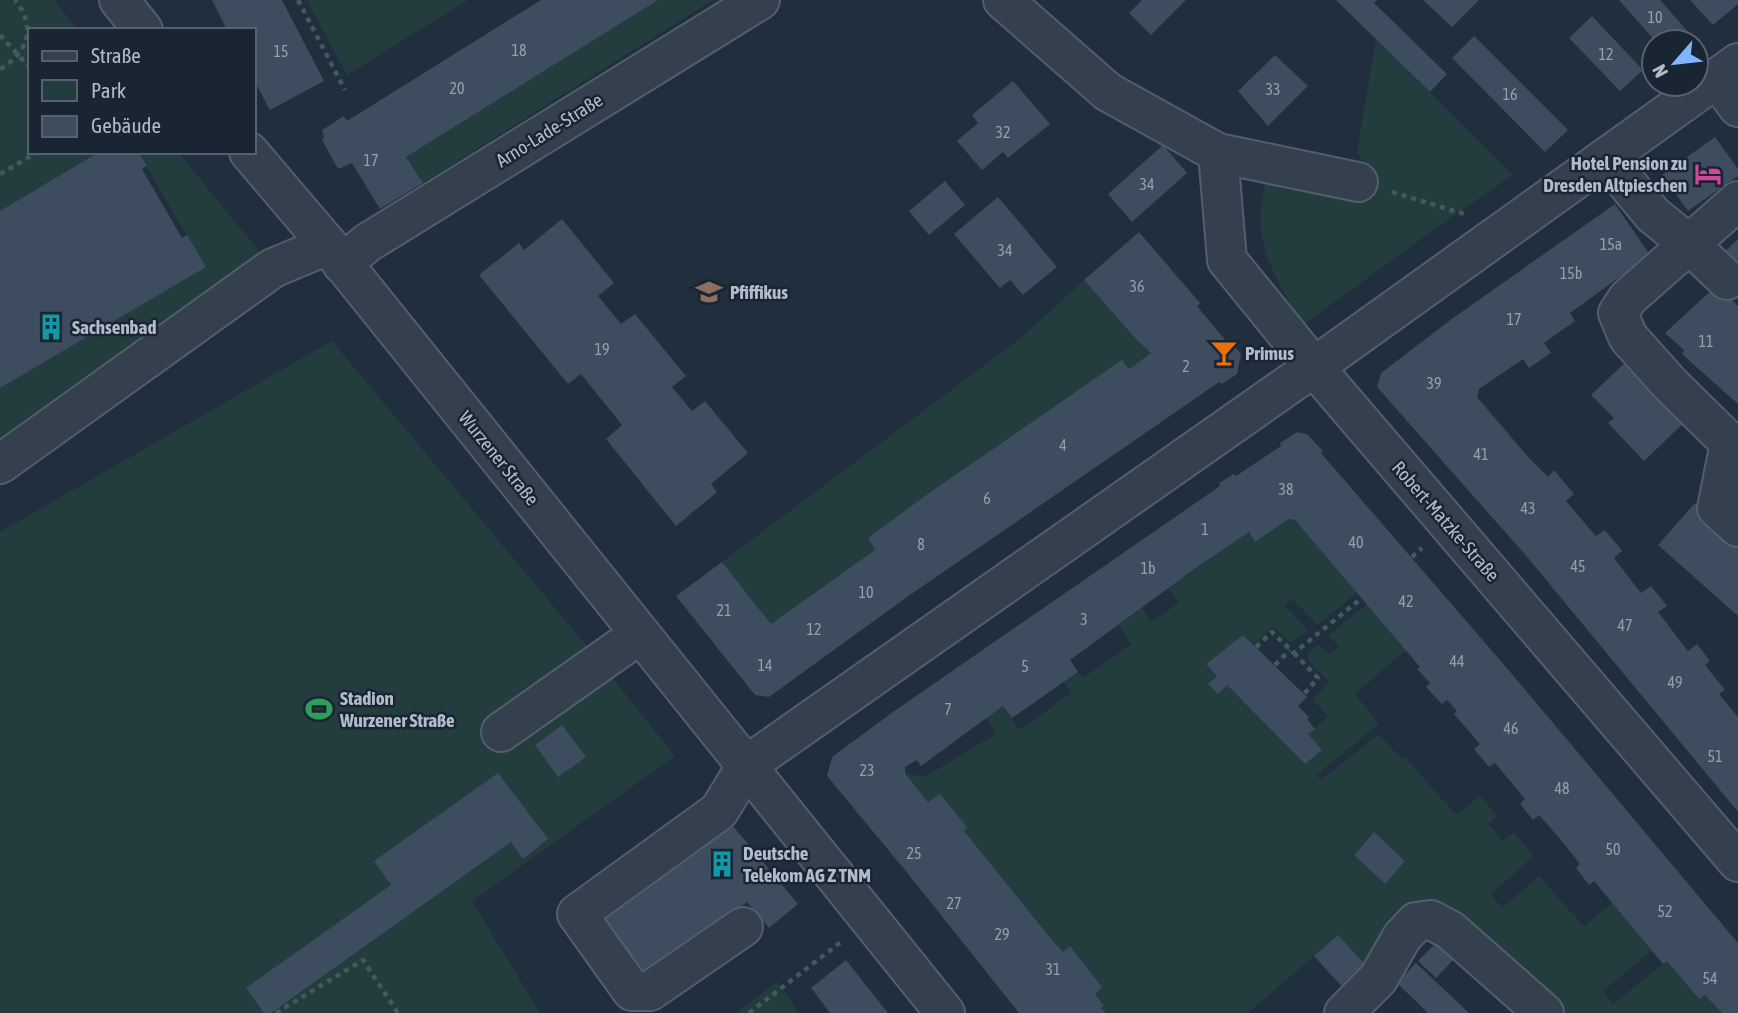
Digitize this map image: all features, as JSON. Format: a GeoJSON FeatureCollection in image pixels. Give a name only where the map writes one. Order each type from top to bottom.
{"type":"FeatureCollection","features":[{"type":"Feature","properties":{"kind":"street"},"geometry":{"type":"LineString","coordinates":[[119,0],[141,28]]}},
{"type":"Feature","properties":{"kind":"street","name":"Arno-Lade-Straße"},"geometry":{"type":"LineString","coordinates":[[0,464],[273,268],[335,254],[367,243],[760,0]]}},
{"type":"Feature","properties":{"kind":"street"},"geometry":{"type":"LineString","coordinates":[[1003,0],[1108,92],[1218,153],[1358,181]]}},
{"type":"Feature","properties":{"kind":"street"},"geometry":{"type":"LineString","coordinates":[[743,927],[650,991],[632,991],[577,914],[719,811],[747,765],[1314,367],[1606,158],[1731,82]]}},
{"type":"Feature","properties":{"kind":"street","name":"Robert-Matzke-Straße"},"geometry":{"type":"LineString","coordinates":[[1218,153],[1227,260],[1314,367],[1738,862]]}},
{"type":"Feature","properties":{"kind":"street","name":"Wurzener Straße"},"geometry":{"type":"LineString","coordinates":[[251,154],[335,254],[945,1013]]}},
{"type":"Feature","properties":{"kind":"street"},"geometry":{"type":"LineString","coordinates":[[1606,158],[1653,215],[1727,280]]}},
{"type":"Feature","properties":{"kind":"street"},"geometry":{"type":"LineString","coordinates":[[1738,201],[1628,298],[1618,313],[1628,337],[1670,384],[1730,443],[1717,508],[1738,527]]}},
{"type":"Feature","properties":{"kind":"street"},"geometry":{"type":"LineString","coordinates":[[501,732],[640,634]]}},
{"type":"Feature","properties":{"kind":"street"},"geometry":{"type":"LineString","coordinates":[[1344,1013],[1378,996],[1402,937],[1416,922],[1431,920],[1450,930],[1544,1013]]}},
{"type":"Feature","properties":{"kind":"path"},"geometry":{"type":"LineString","coordinates":[[0,69],[19,56],[26,40],[26,20],[15,0]]}},
{"type":"Feature","properties":{"kind":"path"},"geometry":{"type":"LineString","coordinates":[[298,0],[345,90]]}},
{"type":"Feature","properties":{"kind":"path"},"geometry":{"type":"LineString","coordinates":[[0,35],[28,66]]}},
{"type":"Feature","properties":{"kind":"path"},"geometry":{"type":"LineString","coordinates":[[0,174],[35,154]]}},
{"type":"Feature","properties":{"kind":"path"},"geometry":{"type":"LineString","coordinates":[[1358,181],[1459,212],[1503,231]]}},
{"type":"Feature","properties":{"kind":"path"},"geometry":{"type":"LineString","coordinates":[[1275,665],[1362,598]]}},
{"type":"Feature","properties":{"kind":"path"},"geometry":{"type":"LineString","coordinates":[[1256,647],[1272,632],[1318,678],[1304,694]]}},
{"type":"Feature","properties":{"kind":"path"},"geometry":{"type":"LineString","coordinates":[[749,1013],[833,949]]}},
{"type":"Feature","properties":{"kind":"path"},"geometry":{"type":"LineString","coordinates":[[276,1013],[363,960],[398,1013]]}},
{"type":"Feature","properties":{"kind":"green space"},"geometry":{"type":"Polygon","coordinates":[[[0,0],[54,0],[76,28],[28,28],[28,154],[96,154],[0,211],[0,0]]]}},
{"type":"Feature","properties":{"kind":"green space"},"geometry":{"type":"Polygon","coordinates":[[[307,0],[468,0],[347,75],[307,0]]]}},
{"type":"Feature","properties":{"kind":"green space"},"geometry":{"type":"Polygon","coordinates":[[[658,0],[713,0],[423,183],[406,157],[658,0]]]}},
{"type":"Feature","properties":{"kind":"green space"},"geometry":{"type":"Polygon","coordinates":[[[1376,39],[1513,175],[1303,325],[1266,253],[1260,216],[1263,196],[1269,174],[1369,171],[1357,152],[1376,39]]]}},
{"type":"Feature","properties":{"kind":"green space"},"geometry":{"type":"Polygon","coordinates":[[[139,154],[180,154],[267,261],[0,440],[0,388],[205,267],[139,154]]]}},
{"type":"Feature","properties":{"kind":"green space"},"geometry":{"type":"Polygon","coordinates":[[[1084,280],[1151,353],[1129,369],[1122,361],[998,445],[868,538],[875,550],[771,624],[722,562],[1021,338],[1084,280]]]}},
{"type":"Feature","properties":{"kind":"green space","name":"Stadion Wurzener Straße"},"geometry":{"type":"Polygon","coordinates":[[[332,341],[675,756],[472,901],[540,1013],[0,1013],[0,532],[332,341]]]}},
{"type":"Feature","properties":{"kind":"green space"},"geometry":{"type":"Polygon","coordinates":[[[1289,519],[1295,520],[1357,593],[1317,625],[1293,599],[1284,605],[1308,630],[1291,643],[1273,627],[1254,645],[1243,635],[1206,664],[1217,676],[1209,684],[1218,694],[1227,685],[1305,764],[1308,734],[1328,717],[1313,699],[1329,682],[1308,660],[1308,652],[1319,644],[1329,654],[1339,647],[1329,635],[1367,604],[1406,650],[1355,694],[1379,724],[1316,775],[1321,780],[1379,734],[1401,759],[1405,757],[1456,815],[1480,796],[1497,816],[1488,824],[1503,841],[1514,832],[1534,856],[1491,894],[1502,908],[1539,876],[1584,927],[1612,903],[1652,950],[1603,991],[1613,1004],[1667,961],[1699,999],[1705,995],[1722,1013],[1567,1013],[1483,934],[1417,901],[1404,911],[1372,972],[1338,935],[1248,1013],[1106,1013],[1101,1008],[1104,1006],[1095,994],[1102,987],[1070,946],[1063,952],[1053,941],[964,831],[967,827],[940,795],[928,802],[905,773],[925,777],[996,734],[986,718],[1003,706],[1020,730],[1071,693],[1064,682],[1078,672],[1083,678],[1132,644],[1118,625],[1142,608],[1151,622],[1179,603],[1168,588],[1249,532],[1255,542],[1289,519]],[[1374,832],[1354,854],[1384,884],[1405,861],[1374,832]]]}},
{"type":"Feature","properties":{"kind":"green space"},"geometry":{"type":"Polygon","coordinates":[[[777,982],[799,1013],[736,1013],[777,982]]]}},
{"type":"Feature","properties":{"kind":"building"},"geometry":{"type":"Polygon","coordinates":[[[212,0],[282,0],[324,81],[270,110],[256,84],[256,28],[226,28],[212,0]]]}},
{"type":"Feature","properties":{"kind":"building"},"geometry":{"type":"Polygon","coordinates":[[[541,0],[658,0],[406,157],[423,183],[380,209],[352,163],[338,169],[322,140],[322,130],[344,116],[347,121],[541,0]]]}},
{"type":"Feature","properties":{"kind":"building"},"geometry":{"type":"Polygon","coordinates":[[[1142,0],[1186,0],[1151,35],[1129,13],[1142,0]]]}},
{"type":"Feature","properties":{"kind":"building"},"geometry":{"type":"Polygon","coordinates":[[[1336,0],[1377,0],[1374,3],[1447,74],[1430,92],[1336,0]]]}},
{"type":"Feature","properties":{"kind":"building"},"geometry":{"type":"Polygon","coordinates":[[[1423,0],[1479,0],[1452,27],[1423,0]]]}},
{"type":"Feature","properties":{"kind":"building"},"geometry":{"type":"Polygon","coordinates":[[[1619,0],[1660,0],[1685,28],[1644,28],[1619,0]]]}},
{"type":"Feature","properties":{"kind":"building"},"geometry":{"type":"Polygon","coordinates":[[[1690,0],[1738,0],[1738,4],[1713,25],[1690,0]]]}},
{"type":"Feature","properties":{"kind":"building"},"geometry":{"type":"Polygon","coordinates":[[[1592,16],[1640,67],[1640,73],[1620,91],[1569,38],[1592,16]]]}},
{"type":"Feature","properties":{"kind":"building"},"geometry":{"type":"Polygon","coordinates":[[[1474,36],[1568,130],[1545,152],[1452,58],[1474,36]]]}},
{"type":"Feature","properties":{"kind":"building"},"geometry":{"type":"Polygon","coordinates":[[[1275,55],[1308,86],[1268,126],[1238,91],[1275,55]]]}},
{"type":"Feature","properties":{"kind":"building"},"geometry":{"type":"Polygon","coordinates":[[[1013,81],[1050,124],[1008,158],[1003,152],[982,170],[957,141],[978,123],[972,115],[1013,81]]]}},
{"type":"Feature","properties":{"kind":"building"},"geometry":{"type":"Polygon","coordinates":[[[1715,137],[1738,169],[1738,176],[1688,211],[1662,175],[1715,137]]]}},
{"type":"Feature","properties":{"kind":"building"},"geometry":{"type":"Polygon","coordinates":[[[1163,145],[1187,173],[1132,222],[1108,194],[1163,145]]]}},
{"type":"Feature","properties":{"kind":"building","name":"Sachsenbad"},"geometry":{"type":"Polygon","coordinates":[[[96,154],[139,154],[147,166],[142,169],[182,238],[187,235],[206,267],[0,388],[0,211],[96,154]]]}},
{"type":"Feature","properties":{"kind":"building"},"geometry":{"type":"Polygon","coordinates":[[[945,181],[965,205],[929,235],[909,211],[945,181]]]}},
{"type":"Feature","properties":{"kind":"building"},"geometry":{"type":"Polygon","coordinates":[[[998,197],[1057,267],[1023,295],[1010,280],[1000,288],[954,234],[998,197]]]}},
{"type":"Feature","properties":{"kind":"building"},"geometry":{"type":"Polygon","coordinates":[[[1615,204],[1650,255],[1570,313],[1575,321],[1544,343],[1551,353],[1529,368],[1523,359],[1479,389],[1477,397],[1548,477],[1554,470],[1574,494],[1566,501],[1596,536],[1605,530],[1622,551],[1614,558],[1641,593],[1651,586],[1667,606],[1658,612],[1688,651],[1697,644],[1710,661],[1705,665],[1725,690],[1719,694],[1738,717],[1738,812],[1528,558],[1377,387],[1381,373],[1453,318],[1615,204]]]}},
{"type":"Feature","properties":{"kind":"building"},"geometry":{"type":"Polygon","coordinates":[[[562,219],[614,283],[598,296],[621,324],[635,314],[686,376],[672,387],[692,411],[705,401],[748,453],[711,484],[717,492],[676,526],[606,439],[622,425],[581,374],[568,384],[479,275],[519,243],[524,250],[562,219]]]}},
{"type":"Feature","properties":{"kind":"building"},"geometry":{"type":"Polygon","coordinates":[[[1139,232],[1200,303],[1197,306],[1227,342],[1229,340],[1241,354],[1237,374],[1222,384],[1219,382],[907,597],[769,697],[755,695],[676,596],[722,562],[771,624],[875,550],[868,538],[932,491],[1122,360],[1129,369],[1151,353],[1084,280],[1139,232]]]}},
{"type":"Feature","properties":{"kind":"building"},"geometry":{"type":"Polygon","coordinates":[[[1738,239],[1738,268],[1724,252],[1738,239]]]}},
{"type":"Feature","properties":{"kind":"building"},"geometry":{"type":"Polygon","coordinates":[[[1717,285],[1738,306],[1738,404],[1682,354],[1684,350],[1665,333],[1717,285]]]}},
{"type":"Feature","properties":{"kind":"building"},"geometry":{"type":"Polygon","coordinates":[[[1632,356],[1690,417],[1644,461],[1608,423],[1614,418],[1591,395],[1632,356]]]}},
{"type":"Feature","properties":{"kind":"building"},"geometry":{"type":"Polygon","coordinates":[[[1297,432],[1307,434],[1323,451],[1321,453],[1512,674],[1738,943],[1738,1013],[1722,1013],[1705,995],[1699,999],[1667,961],[1663,964],[1594,881],[1589,885],[1576,868],[1580,864],[1561,840],[1539,815],[1533,820],[1520,804],[1525,799],[1495,763],[1489,767],[1474,749],[1480,744],[1454,714],[1457,711],[1447,700],[1442,704],[1426,687],[1430,683],[1417,669],[1420,667],[1295,520],[1289,519],[1255,542],[1249,532],[1193,570],[1070,660],[1078,672],[1012,718],[1003,706],[921,766],[917,760],[905,767],[905,773],[928,802],[940,794],[967,827],[964,831],[1063,952],[1070,946],[1102,987],[1095,994],[1106,1013],[1019,1013],[827,776],[832,757],[893,712],[1220,486],[1219,483],[1234,474],[1236,476],[1297,432]]]}},
{"type":"Feature","properties":{"kind":"building"},"geometry":{"type":"Polygon","coordinates":[[[1695,503],[1738,541],[1738,616],[1658,545],[1695,503]]]}},
{"type":"Feature","properties":{"kind":"building"},"geometry":{"type":"Polygon","coordinates":[[[1243,635],[1307,697],[1298,706],[1309,717],[1307,719],[1315,729],[1308,734],[1322,750],[1305,764],[1227,685],[1218,694],[1208,684],[1217,676],[1206,664],[1243,635]]]}},
{"type":"Feature","properties":{"kind":"building"},"geometry":{"type":"Polygon","coordinates":[[[562,725],[586,757],[558,777],[535,745],[562,725]]]}},
{"type":"Feature","properties":{"kind":"building"},"geometry":{"type":"Polygon","coordinates":[[[498,773],[548,839],[523,859],[511,842],[271,1013],[264,1013],[246,988],[391,885],[374,861],[498,773]]]}},
{"type":"Feature","properties":{"kind":"building","name":"Deutsche Telekom AG Z TNM"},"geometry":{"type":"Polygon","coordinates":[[[733,826],[798,904],[769,928],[747,902],[642,975],[602,918],[733,826]]]}},
{"type":"Feature","properties":{"kind":"building"},"geometry":{"type":"Polygon","coordinates":[[[1374,832],[1405,861],[1385,884],[1354,855],[1374,832]]]}},
{"type":"Feature","properties":{"kind":"building"},"geometry":{"type":"Polygon","coordinates":[[[1338,935],[1372,972],[1348,993],[1314,956],[1338,935]]]}},
{"type":"Feature","properties":{"kind":"building"},"geometry":{"type":"Polygon","coordinates":[[[1439,940],[1456,957],[1436,978],[1418,961],[1439,940]]]}},
{"type":"Feature","properties":{"kind":"building"},"geometry":{"type":"Polygon","coordinates":[[[846,960],[888,1013],[830,1013],[811,988],[846,960]]]}},
{"type":"Feature","properties":{"kind":"building"},"geometry":{"type":"Polygon","coordinates":[[[1416,963],[1469,1013],[1428,1013],[1397,983],[1416,963]]]}},
{"type":"Feature","properties":{"kind":"place","name":"Hotel Pension zu Dresden Altpieschen"},"geometry":{"type":"Point","coordinates":[1708,174]}},
{"type":"Feature","properties":{"kind":"place","name":"Pfiffikus"},"geometry":{"type":"Point","coordinates":[709,292]}},
{"type":"Feature","properties":{"kind":"place","name":"Sachsenbad"},"geometry":{"type":"Point","coordinates":[51,327]}},
{"type":"Feature","properties":{"kind":"place","name":"Primus"},"geometry":{"type":"Point","coordinates":[1224,353]}},
{"type":"Feature","properties":{"kind":"place","name":"Stadion Wurzener Straße"},"geometry":{"type":"Point","coordinates":[319,709]}},
{"type":"Feature","properties":{"kind":"place","name":"Deutsche Telekom AG Z TNM"},"geometry":{"type":"Point","coordinates":[722,864]}}]}
